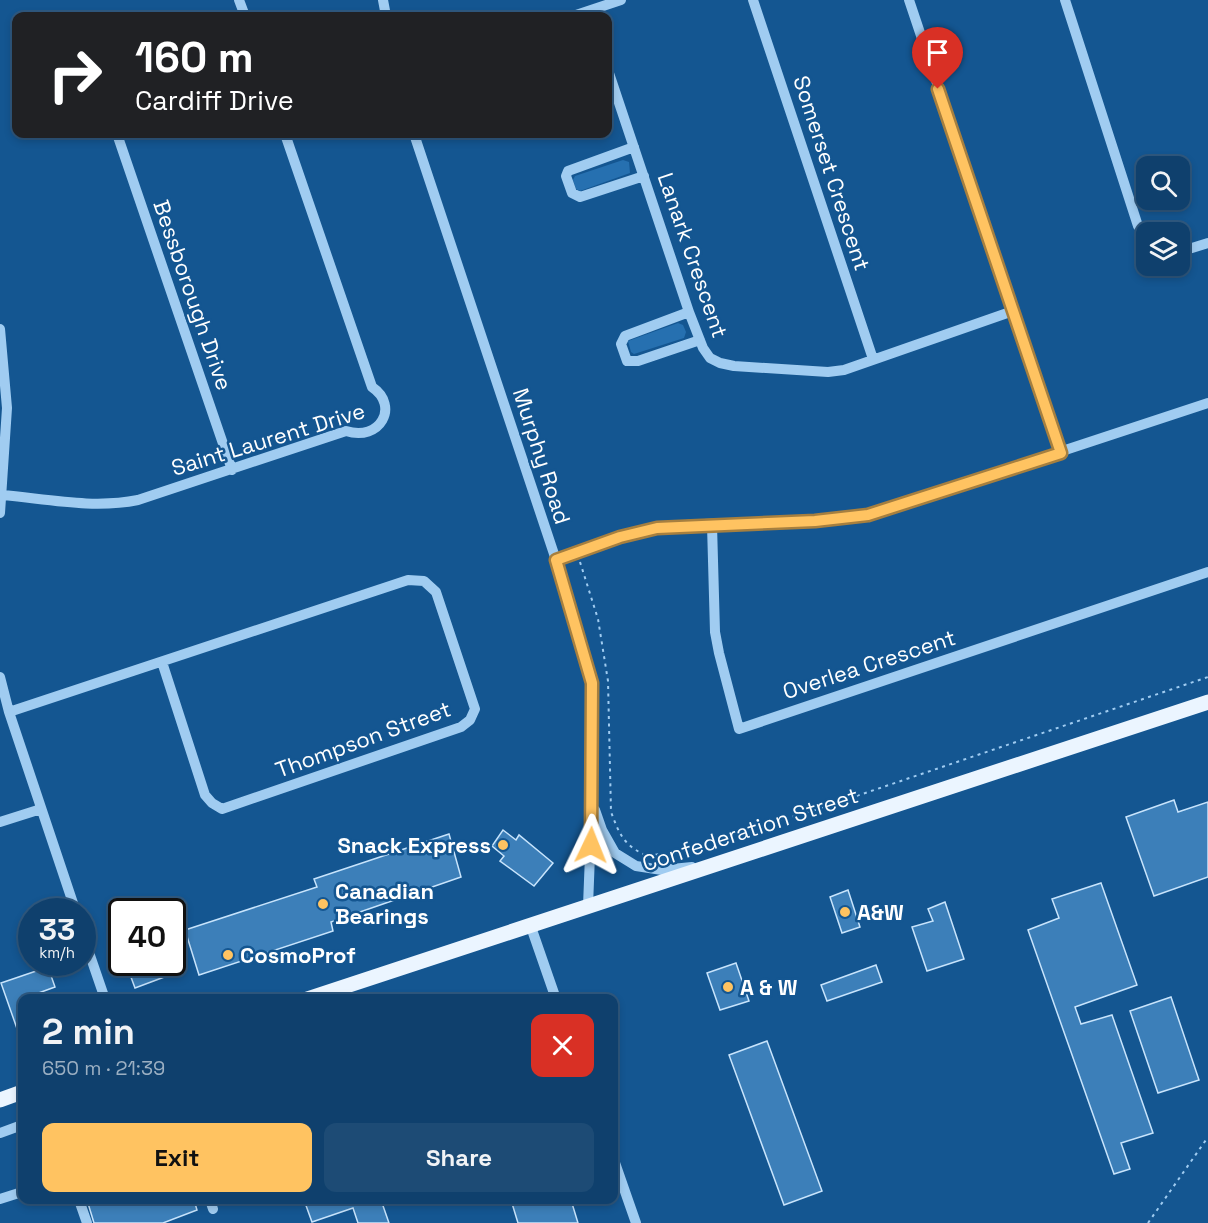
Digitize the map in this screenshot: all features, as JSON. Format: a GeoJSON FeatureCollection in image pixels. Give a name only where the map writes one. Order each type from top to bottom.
{"type":"FeatureCollection","features":[{"type":"Feature","properties":{"kind":"main road","name":"Confederation Street"},"geometry":{"type":"LineString","coordinates":[[323,994],[1208,702]]}},
{"type":"Feature","properties":{"kind":"main road"},"geometry":{"type":"LineString","coordinates":[[0,1100],[18,1093]]}},
{"type":"Feature","properties":{"kind":"street"},"geometry":{"type":"LineString","coordinates":[[593,12],[621,0]]}},
{"type":"Feature","properties":{"kind":"street","name":"Somerset Crescent"},"geometry":{"type":"LineString","coordinates":[[753,0],[873,359]]}},
{"type":"Feature","properties":{"kind":"street"},"geometry":{"type":"LineString","coordinates":[[909,0],[1061,453]]}},
{"type":"Feature","properties":{"kind":"street"},"geometry":{"type":"LineString","coordinates":[[1065,0],[1137,222]]}},
{"type":"Feature","properties":{"kind":"street","name":"Lanark Crescent"},"geometry":{"type":"LineString","coordinates":[[612,82],[689,312],[710,358],[734,366],[828,372],[844,370],[1013,311]]}},
{"type":"Feature","properties":{"kind":"street","name":"Bessborough Drive"},"geometry":{"type":"LineString","coordinates":[[118,138],[232,470]]}},
{"type":"Feature","properties":{"kind":"street","name":"Saint Laurent Drive"},"geometry":{"type":"LineString","coordinates":[[2,495],[89,504],[116,504],[138,500],[232,470],[346,430],[356,434],[367,433],[377,428],[385,411],[384,400],[380,392],[372,387],[286,138]]}},
{"type":"Feature","properties":{"kind":"street","name":"Murphy Road"},"geometry":{"type":"LineString","coordinates":[[415,138],[556,560],[592,683],[592,804],[588,906]]}},
{"type":"Feature","properties":{"kind":"street"},"geometry":{"type":"LineString","coordinates":[[634,147],[568,171],[566,176],[572,193],[580,197],[644,176]]}},
{"type":"Feature","properties":{"kind":"street"},"geometry":{"type":"LineString","coordinates":[[1190,249],[1208,243]]}},
{"type":"Feature","properties":{"kind":"street"},"geometry":{"type":"LineString","coordinates":[[689,312],[625,336],[621,344],[624,356],[627,361],[638,361],[700,340]]}},
{"type":"Feature","properties":{"kind":"street"},"geometry":{"type":"LineString","coordinates":[[0,329],[7,408],[0,513]]}},
{"type":"Feature","properties":{"kind":"street"},"geometry":{"type":"LineString","coordinates":[[556,560],[640,532],[673,526],[854,518],[887,510],[1208,403]]}},
{"type":"Feature","properties":{"kind":"street","name":"Overlea Crescent"},"geometry":{"type":"LineString","coordinates":[[712,525],[715,632],[739,729],[1208,572]]}},
{"type":"Feature","properties":{"kind":"street","name":"Thompson Street"},"geometry":{"type":"LineString","coordinates":[[9,712],[408,580],[424,581],[436,592],[475,709],[470,720],[461,727],[222,809],[205,795],[162,662]]}},
{"type":"Feature","properties":{"kind":"street"},"geometry":{"type":"LineString","coordinates":[[0,677],[9,712],[71,898]]}},
{"type":"Feature","properties":{"kind":"street"},"geometry":{"type":"LineString","coordinates":[[592,804],[602,830],[615,853],[636,866],[662,870],[711,865]]}},
{"type":"Feature","properties":{"kind":"street"},"geometry":{"type":"LineString","coordinates":[[0,822],[41,809]]}},
{"type":"Feature","properties":{"kind":"street"},"geometry":{"type":"LineString","coordinates":[[531,927],[554,994]]}},
{"type":"Feature","properties":{"kind":"street"},"geometry":{"type":"LineString","coordinates":[[96,973],[103,994]]}},
{"type":"Feature","properties":{"kind":"street"},"geometry":{"type":"LineString","coordinates":[[0,1133],[18,1126]]}},
{"type":"Feature","properties":{"kind":"street"},"geometry":{"type":"LineString","coordinates":[[618,1172],[636,1223]]}},
{"type":"Feature","properties":{"kind":"street"},"geometry":{"type":"LineString","coordinates":[[0,1199],[18,1193]]}},
{"type":"Feature","properties":{"kind":"street"},"geometry":{"type":"LineString","coordinates":[[80,1204],[87,1223]]}},
{"type":"Feature","properties":{"kind":"path"},"geometry":{"type":"LineString","coordinates":[[578,553],[598,619],[608,681],[612,812],[618,830],[629,847],[646,856],[672,852],[815,810],[1208,677]]}},
{"type":"Feature","properties":{"kind":"path"},"geometry":{"type":"LineString","coordinates":[[1148,1223],[1208,1137]]}},
{"type":"Feature","properties":{"kind":"shaded area"},"geometry":{"type":"Polygon","coordinates":[[[623,160],[629,162],[630,173],[580,191],[576,189],[573,180],[575,176],[623,160]]]}},
{"type":"Feature","properties":{"kind":"shaded area"},"geometry":{"type":"Polygon","coordinates":[[[678,323],[683,325],[686,332],[684,338],[634,354],[631,352],[628,341],[678,323]]]}},
{"type":"Feature","properties":{"kind":"building"},"geometry":{"type":"Polygon","coordinates":[[[1174,800],[1178,812],[1208,802],[1208,877],[1154,896],[1126,817],[1174,800]]]}},
{"type":"Feature","properties":{"kind":"building"},"geometry":{"type":"Polygon","coordinates":[[[503,830],[516,840],[519,835],[553,863],[534,886],[500,861],[504,856],[492,846],[503,830]]]}},
{"type":"Feature","properties":{"kind":"building","name":"Canadian Bearings"},"geometry":{"type":"Polygon","coordinates":[[[449,834],[461,877],[331,922],[333,931],[199,975],[186,930],[317,887],[314,879],[449,834]]]}},
{"type":"Feature","properties":{"kind":"building"},"geometry":{"type":"Polygon","coordinates":[[[1101,883],[1137,985],[1075,1007],[1081,1024],[1112,1015],[1153,1133],[1121,1143],[1130,1169],[1114,1174],[1028,930],[1059,918],[1052,899],[1101,883]]]}},
{"type":"Feature","properties":{"kind":"building","name":"A&W"},"geometry":{"type":"Polygon","coordinates":[[[848,890],[860,927],[842,933],[830,897],[848,890]]]}},
{"type":"Feature","properties":{"kind":"building"},"geometry":{"type":"Polygon","coordinates":[[[945,902],[964,959],[927,971],[912,927],[933,921],[928,909],[945,902]]]}},
{"type":"Feature","properties":{"kind":"building","name":"A & W"},"geometry":{"type":"Polygon","coordinates":[[[736,963],[749,1001],[720,1010],[707,973],[736,963]]]}},
{"type":"Feature","properties":{"kind":"building"},"geometry":{"type":"Polygon","coordinates":[[[876,965],[882,982],[827,1001],[821,985],[876,965]]]}},
{"type":"Feature","properties":{"kind":"building"},"geometry":{"type":"Polygon","coordinates":[[[22,976],[51,976],[55,987],[36,994],[18,994],[18,1031],[1,983],[22,976]]]}},
{"type":"Feature","properties":{"kind":"building"},"geometry":{"type":"Polygon","coordinates":[[[131,976],[167,976],[135,988],[131,976]]]}},
{"type":"Feature","properties":{"kind":"building"},"geometry":{"type":"Polygon","coordinates":[[[1171,997],[1199,1080],[1158,1093],[1130,1011],[1171,997]]]}},
{"type":"Feature","properties":{"kind":"building"},"geometry":{"type":"Polygon","coordinates":[[[767,1041],[822,1191],[784,1205],[729,1055],[767,1041]]]}},
{"type":"Feature","properties":{"kind":"building"},"geometry":{"type":"Polygon","coordinates":[[[88,1204],[195,1204],[197,1210],[163,1223],[94,1223],[88,1204]]]}},
{"type":"Feature","properties":{"kind":"building"},"geometry":{"type":"Polygon","coordinates":[[[305,1204],[382,1204],[389,1223],[358,1223],[353,1208],[312,1222],[305,1204]]]}},
{"type":"Feature","properties":{"kind":"building"},"geometry":{"type":"Polygon","coordinates":[[[512,1204],[572,1204],[578,1223],[518,1223],[512,1204]]]}},
{"type":"Feature","properties":{"kind":"place","name":"Snack Express"},"geometry":{"type":"Point","coordinates":[503,845]}},
{"type":"Feature","properties":{"kind":"place","name":"Canadian Bearings"},"geometry":{"type":"Point","coordinates":[323,904]}},
{"type":"Feature","properties":{"kind":"place","name":"A&W"},"geometry":{"type":"Point","coordinates":[845,912]}},
{"type":"Feature","properties":{"kind":"place","name":"CosmoProf"},"geometry":{"type":"Point","coordinates":[228,955]}},
{"type":"Feature","properties":{"kind":"place","name":"A & W"},"geometry":{"type":"Point","coordinates":[728,987]}},
{"type":"Feature","properties":{"kind":"route"},"geometry":{"type":"LineString","coordinates":[[591,845],[592,683],[556,560],[620,537],[657,528],[854,518],[887,510],[1061,453],[938,89]]}}]}
